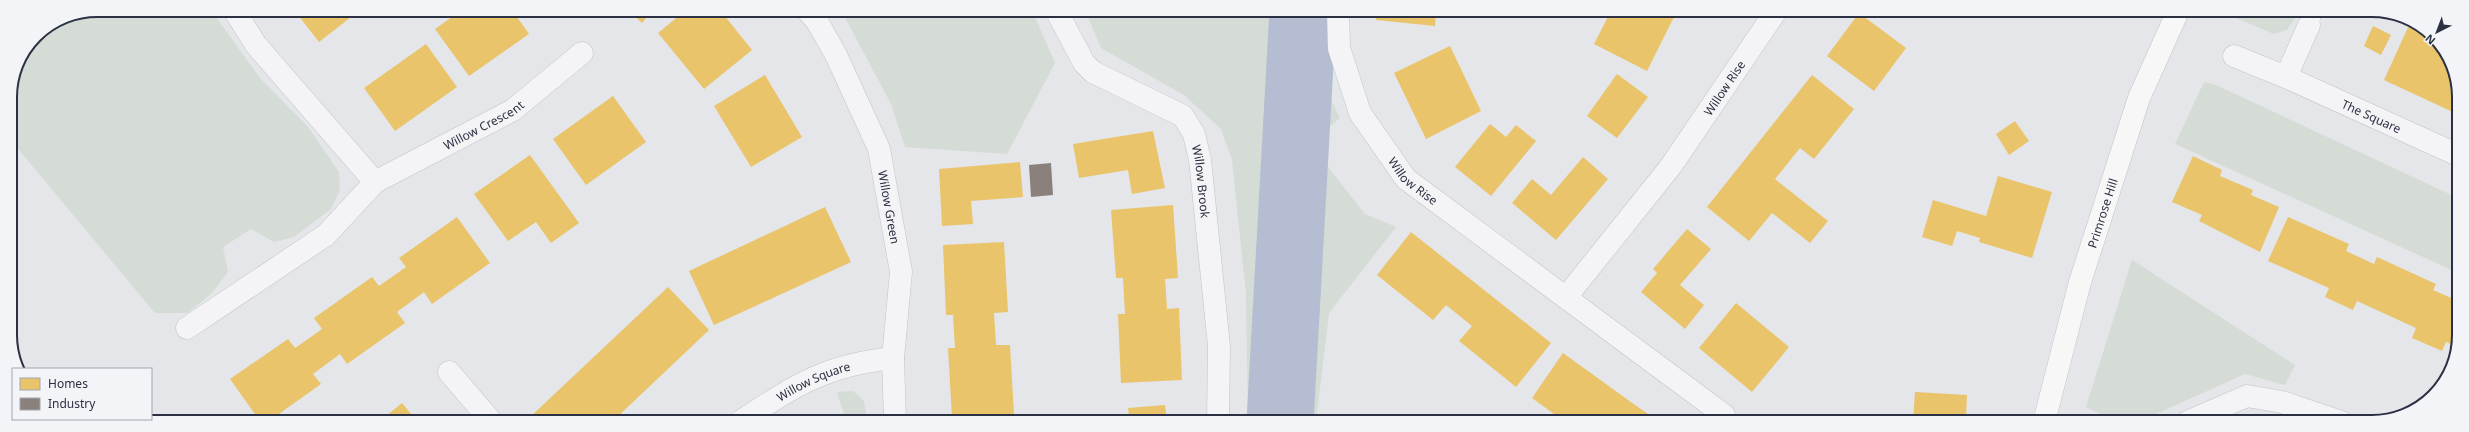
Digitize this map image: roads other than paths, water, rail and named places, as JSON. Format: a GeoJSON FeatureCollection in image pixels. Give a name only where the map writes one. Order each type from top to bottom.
{"type":"FeatureCollection","features":[{"type":"Feature","properties":{"kind":"main road","name":"Primrose Hill"},"geometry":{"type":"LineString","coordinates":[[2046,415],[2080,282],[2139,98],[2175,17]]}},
{"type":"Feature","properties":{"kind":"street"},"geometry":{"type":"LineString","coordinates":[[238,17],[256,45],[375,182]]}},
{"type":"Feature","properties":{"kind":"street","name":"Willow Green"},"geometry":{"type":"LineString","coordinates":[[813,17],[818,23],[836,56],[879,149],[901,272],[893,358],[895,415]]}},
{"type":"Feature","properties":{"kind":"street","name":"Willow Brook"},"geometry":{"type":"LineString","coordinates":[[1060,17],[1084,63],[1093,72],[1183,116],[1194,134],[1200,160],[1219,346],[1218,415]]}},
{"type":"Feature","properties":{"kind":"street","name":"Willow Rise"},"geometry":{"type":"LineString","coordinates":[[1338,17],[1339,48],[1360,113],[1406,179],[1566,296],[1724,415]]}},
{"type":"Feature","properties":{"kind":"street","name":"Willow Rise"},"geometry":{"type":"LineString","coordinates":[[1566,296],[1671,166],[1772,17]]}},
{"type":"Feature","properties":{"kind":"street"},"geometry":{"type":"LineString","coordinates":[[2286,77],[2311,18]]}},
{"type":"Feature","properties":{"kind":"street","name":"Willow Crescent"},"geometry":{"type":"LineString","coordinates":[[187,328],[326,235],[375,182],[513,110],[582,53]]}},
{"type":"Feature","properties":{"kind":"street","name":"The Square"},"geometry":{"type":"LineString","coordinates":[[2234,56],[2286,77],[2452,152]]}},
{"type":"Feature","properties":{"kind":"street","name":"Willow Square"},"geometry":{"type":"LineString","coordinates":[[750,415],[794,386],[823,372],[870,360],[893,358]]}},
{"type":"Feature","properties":{"kind":"street"},"geometry":{"type":"LineString","coordinates":[[450,372],[486,415]]}},
{"type":"Feature","properties":{"kind":"street"},"geometry":{"type":"LineString","coordinates":[[2203,415],[2247,396],[2282,402],[2320,415]]}},
{"type":"Feature","properties":{"kind":"waterway"},"geometry":{"type":"LineString","coordinates":[[1280,415],[1303,17]]}}]}
